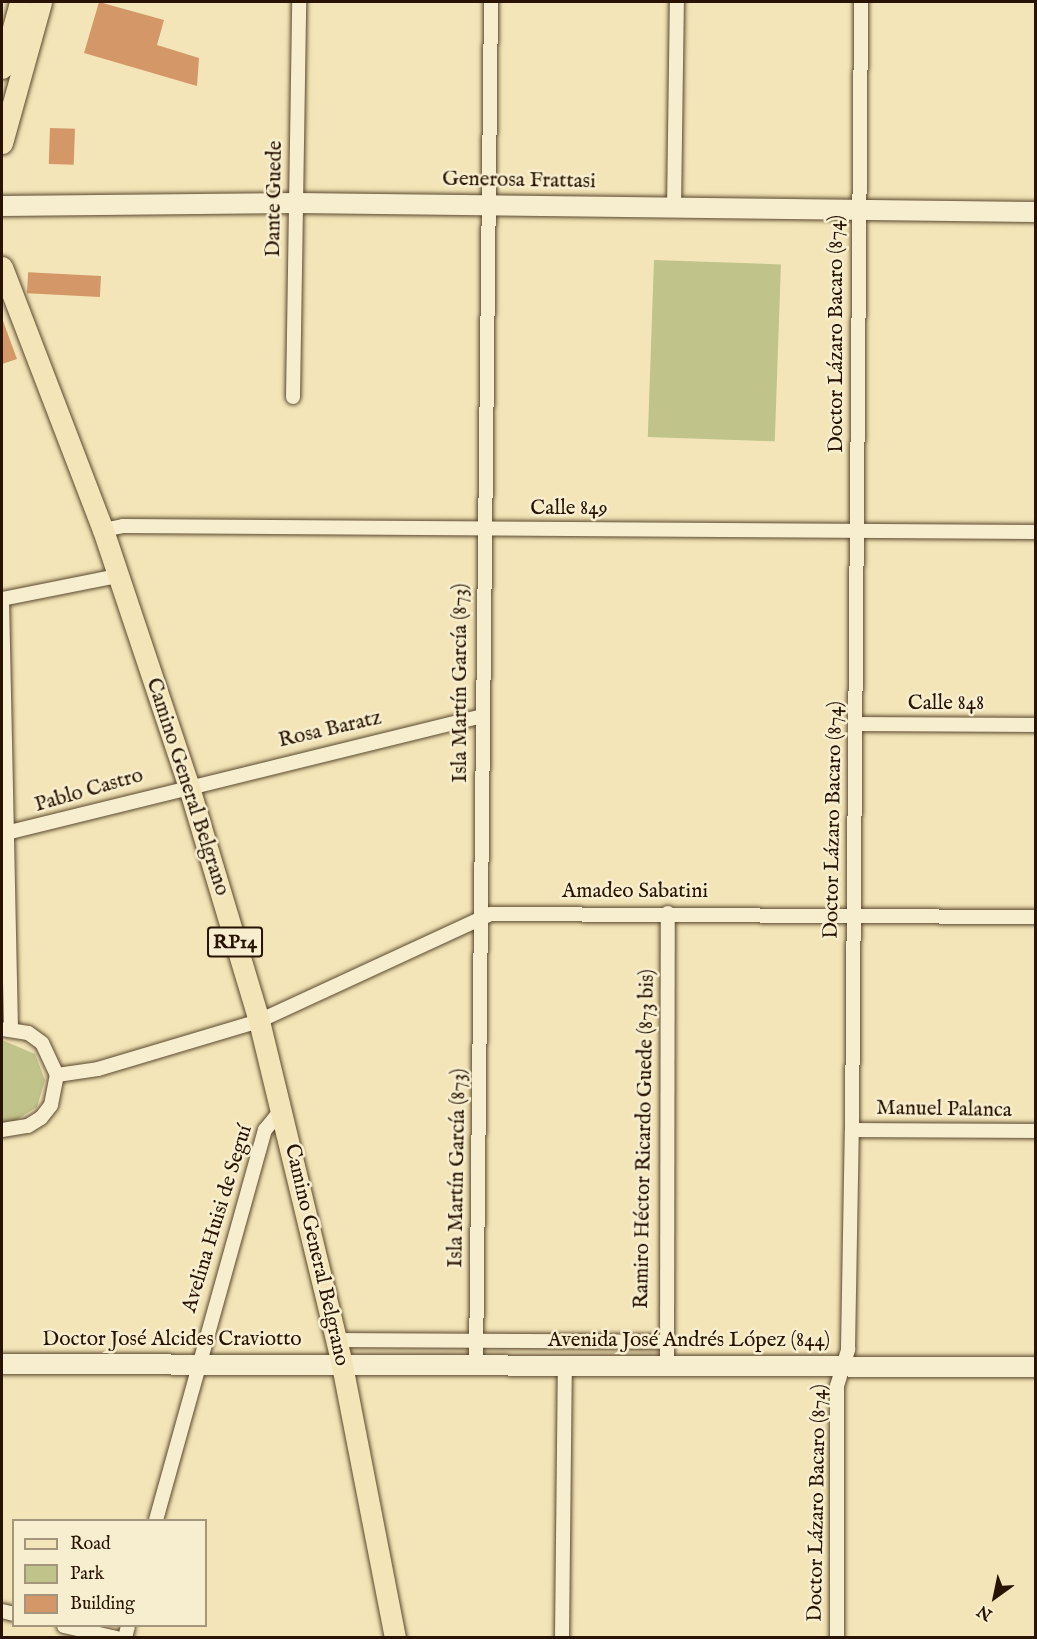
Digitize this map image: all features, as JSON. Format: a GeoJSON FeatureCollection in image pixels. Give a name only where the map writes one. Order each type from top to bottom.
{"type":"FeatureCollection","features":[{"type":"Feature","properties":{"kind":"main road"},"geometry":{"type":"LineString","coordinates":[[2,68],[20,2]]}},
{"type":"Feature","properties":{"kind":"main road"},"geometry":{"type":"LineString","coordinates":[[2,143],[41,2]]}},
{"type":"Feature","properties":{"kind":"main road","name":"Generosa Frattasi"},"geometry":{"type":"LineString","coordinates":[[2,206],[296,203],[1035,212]]}},
{"type":"Feature","properties":{"kind":"main road","name":"Camino General Belgrano"},"geometry":{"type":"LineString","coordinates":[[2,267],[103,530],[189,784],[259,1021],[283,1108],[342,1365],[395,1638]]}},
{"type":"Feature","properties":{"kind":"main road","name":"Doctor José Alcides Craviotto"},"geometry":{"type":"LineString","coordinates":[[2,1364],[342,1365]]}},
{"type":"Feature","properties":{"kind":"main road","name":"Avenida José Andrés López (844)"},"geometry":{"type":"LineString","coordinates":[[342,1365],[1035,1367]]}},
{"type":"Feature","properties":{"kind":"street","name":"Dante Guede"},"geometry":{"type":"LineString","coordinates":[[292,397],[299,2]]}},
{"type":"Feature","properties":{"kind":"street","name":"Isla Martín García (873)"},"geometry":{"type":"LineString","coordinates":[[476,1364],[483,917],[480,717],[491,2]]}},
{"type":"Feature","properties":{"kind":"street"},"geometry":{"type":"LineString","coordinates":[[674,207],[677,2]]}},
{"type":"Feature","properties":{"kind":"street","name":"Doctor Lázaro Bacaro (874)"},"geometry":{"type":"LineString","coordinates":[[837,1638],[837,1386],[844,1365],[852,1130],[861,2]]}},
{"type":"Feature","properties":{"kind":"street","name":"Calle 849"},"geometry":{"type":"LineString","coordinates":[[103,530],[123,526],[1035,532]]}},
{"type":"Feature","properties":{"kind":"street"},"geometry":{"type":"LineString","coordinates":[[2,1130],[28,1126],[41,1118],[51,1105],[57,1075],[42,1043],[6,1028],[2,599],[117,576]]}},
{"type":"Feature","properties":{"kind":"street","name":"Rosa Baratz"},"geometry":{"type":"LineString","coordinates":[[189,784],[480,717]]}},
{"type":"Feature","properties":{"kind":"street","name":"Calle 848"},"geometry":{"type":"LineString","coordinates":[[856,724],[1035,725]]}},
{"type":"Feature","properties":{"kind":"street","name":"Pablo Castro"},"geometry":{"type":"LineString","coordinates":[[4,834],[189,784]]}},
{"type":"Feature","properties":{"kind":"street","name":"Amadeo Sabatini"},"geometry":{"type":"LineString","coordinates":[[57,1075],[98,1069],[259,1021],[483,917],[668,913],[1035,917]]}},
{"type":"Feature","properties":{"kind":"street","name":"Ramiro Héctor Ricardo Guede (873 bis)"},"geometry":{"type":"LineString","coordinates":[[667,1365],[665,1342],[668,913]]}},
{"type":"Feature","properties":{"kind":"street","name":"Avelina Huisi de Seguí"},"geometry":{"type":"LineString","coordinates":[[157,1519],[196,1363],[265,1130],[283,1108]]}},
{"type":"Feature","properties":{"kind":"street","name":"Manuel Palanca"},"geometry":{"type":"LineString","coordinates":[[852,1130],[1035,1131]]}},
{"type":"Feature","properties":{"kind":"street"},"geometry":{"type":"LineString","coordinates":[[336,1340],[665,1342]]}},
{"type":"Feature","properties":{"kind":"street"},"geometry":{"type":"LineString","coordinates":[[562,1638],[565,1365]]}},
{"type":"Feature","properties":{"kind":"street"},"geometry":{"type":"LineString","coordinates":[[68,1627],[117,1638]]}},
{"type":"Feature","properties":{"kind":"green space"},"geometry":{"type":"Polygon","coordinates":[[[654,260],[781,264],[775,441],[648,437],[654,260]]]}},
{"type":"Feature","properties":{"kind":"green space"},"geometry":{"type":"Polygon","coordinates":[[[2,1040],[35,1054],[45,1080],[37,1107],[13,1122],[2,1123],[2,1040]]]}},
{"type":"Feature","properties":{"kind":"building"},"geometry":{"type":"Polygon","coordinates":[[[99,2],[164,20],[157,45],[199,58],[197,86],[84,53],[99,2]]]}},
{"type":"Feature","properties":{"kind":"building"},"geometry":{"type":"Polygon","coordinates":[[[50,128],[75,129],[74,165],[49,164],[50,128]]]}},
{"type":"Feature","properties":{"kind":"building"},"geometry":{"type":"Polygon","coordinates":[[[28,272],[101,276],[100,297],[27,293],[28,272]]]}},
{"type":"Feature","properties":{"kind":"building"},"geometry":{"type":"Polygon","coordinates":[[[2,322],[17,359],[2,364],[2,322]]]}}]}
